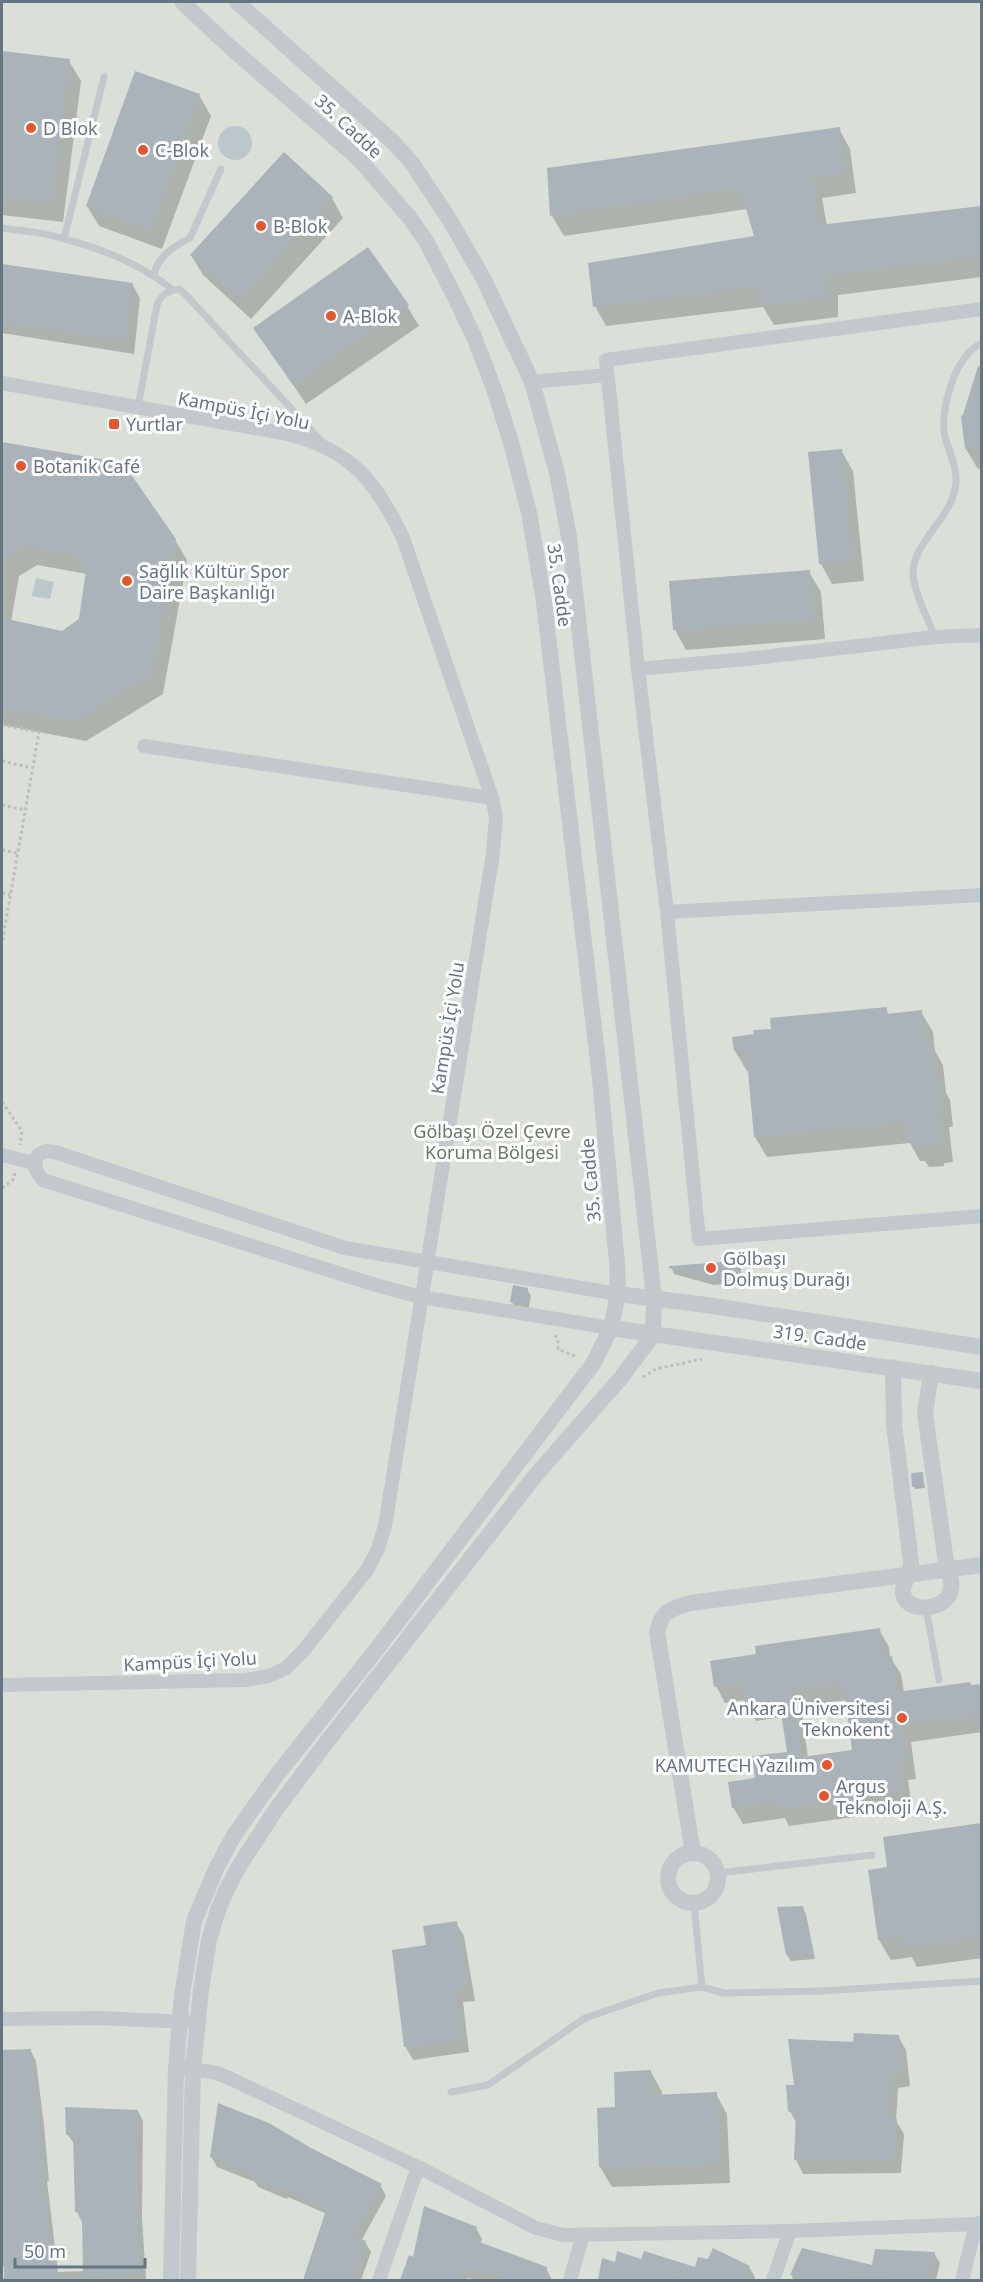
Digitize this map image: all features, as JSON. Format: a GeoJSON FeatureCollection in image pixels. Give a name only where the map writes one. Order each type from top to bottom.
{"type":"FeatureCollection","features":[{"type":"Feature","properties":{"kind":"street","name":"35. Cadde"},"geometry":{"type":"LineString","coordinates":[[171,2280],[176,2068],[180,2021],[187,1959],[195,1921],[217,1867],[233,1836],[276,1776],[593,1364],[611,1328],[618,1294],[600,1079],[542,592],[530,513],[494,389],[455,297],[426,241],[398,203],[334,135],[230,47],[182,2]]}},
{"type":"Feature","properties":{"kind":"street","name":"35. Cadde"},"geometry":{"type":"LineString","coordinates":[[237,2],[368,118],[412,164],[451,222],[483,278],[532,382],[557,472],[569,537],[654,1298],[653,1335]]}},
{"type":"Feature","properties":{"kind":"street"},"geometry":{"type":"LineString","coordinates":[[981,309],[606,360],[638,669],[667,912],[699,1239],[981,1216]]}},
{"type":"Feature","properties":{"kind":"street"},"geometry":{"type":"LineString","coordinates":[[532,382],[608,375]]}},
{"type":"Feature","properties":{"kind":"street","name":"Kampüs İçi Yolu"},"geometry":{"type":"LineString","coordinates":[[2,383],[288,434],[309,439],[347,459],[375,487],[403,538],[492,798],[496,816],[493,853],[385,1526],[378,1548],[367,1570],[303,1651],[286,1668],[269,1676],[246,1680],[2,1685]]}},
{"type":"Feature","properties":{"kind":"street"},"geometry":{"type":"LineString","coordinates":[[638,669],[981,635]]}},
{"type":"Feature","properties":{"kind":"street"},"geometry":{"type":"LineString","coordinates":[[144,746],[492,798]]}},
{"type":"Feature","properties":{"kind":"street"},"geometry":{"type":"LineString","coordinates":[[667,912],[981,895]]}},
{"type":"Feature","properties":{"kind":"street"},"geometry":{"type":"LineString","coordinates":[[611,1328],[421,1298],[57,1185],[43,1180],[36,1173],[34,1162],[38,1155],[46,1151],[55,1152],[345,1248],[428,1260],[618,1294]]}},
{"type":"Feature","properties":{"kind":"street"},"geometry":{"type":"LineString","coordinates":[[2,1155],[34,1162]]}},
{"type":"Feature","properties":{"kind":"street","name":"319. Cadde"},"geometry":{"type":"LineString","coordinates":[[618,1294],[981,1347]]}},
{"type":"Feature","properties":{"kind":"street","name":"319. Cadde"},"geometry":{"type":"LineString","coordinates":[[611,1328],[981,1381]]}},
{"type":"Feature","properties":{"kind":"street"},"geometry":{"type":"LineString","coordinates":[[188,2280],[194,2068],[201,1990],[209,1940],[218,1910],[241,1863],[271,1817],[326,1743],[535,1476],[620,1379],[653,1335]]}},
{"type":"Feature","properties":{"kind":"street"},"geometry":{"type":"LineString","coordinates":[[893,1367],[894,1424],[911,1574],[904,1583],[903,1594],[907,1601],[915,1607],[926,1608],[941,1604],[951,1594],[952,1586],[946,1569],[925,1414],[931,1373]]}},
{"type":"Feature","properties":{"kind":"street"},"geometry":{"type":"LineString","coordinates":[[693,1853],[657,1632],[660,1619],[669,1610],[690,1603],[981,1564]]}},
{"type":"Feature","properties":{"kind":"street"},"geometry":{"type":"LineString","coordinates":[[693,1853],[709,1859],[718,1874],[718,1882],[710,1898],[694,1904],[679,1899],[673,1894],[668,1879],[669,1871],[678,1858],[693,1853]]}},
{"type":"Feature","properties":{"kind":"street"},"geometry":{"type":"LineString","coordinates":[[2,2019],[99,2018],[180,2021],[199,2024]]}},
{"type":"Feature","properties":{"kind":"street"},"geometry":{"type":"LineString","coordinates":[[176,2068],[194,2068],[231,2079],[418,2167],[536,2228],[563,2235],[583,2235],[790,2231],[979,2223],[962,2280]]}},
{"type":"Feature","properties":{"kind":"street"},"geometry":{"type":"LineString","coordinates":[[379,2280],[418,2167]]}},
{"type":"Feature","properties":{"kind":"street"},"geometry":{"type":"LineString","coordinates":[[773,2280],[790,2231]]}},
{"type":"Feature","properties":{"kind":"street"},"geometry":{"type":"LineString","coordinates":[[570,2280],[583,2235]]}},
{"type":"Feature","properties":{"kind":"lane"},"geometry":{"type":"LineString","coordinates":[[64,238],[104,77]]}},
{"type":"Feature","properties":{"kind":"lane"},"geometry":{"type":"LineString","coordinates":[[154,274],[161,258],[190,238],[221,169]]}},
{"type":"Feature","properties":{"kind":"lane"},"geometry":{"type":"LineString","coordinates":[[2,228],[64,238],[103,252],[154,274],[173,290]]}},
{"type":"Feature","properties":{"kind":"lane"},"geometry":{"type":"LineString","coordinates":[[138,407],[157,304],[160,297],[173,290],[179,290],[329,449]]}},
{"type":"Feature","properties":{"kind":"lane"},"geometry":{"type":"LineString","coordinates":[[934,638],[914,580],[913,570],[916,557],[945,515],[957,482],[945,435],[945,415],[953,378],[960,362],[969,351],[981,343]]}},
{"type":"Feature","properties":{"kind":"lane"},"geometry":{"type":"LineString","coordinates":[[926,1608],[939,1680]]}},
{"type":"Feature","properties":{"kind":"lane"},"geometry":{"type":"LineString","coordinates":[[718,1874],[872,1854]]}},
{"type":"Feature","properties":{"kind":"lane"},"geometry":{"type":"LineString","coordinates":[[694,1904],[702,1987]]}},
{"type":"Feature","properties":{"kind":"lane"},"geometry":{"type":"LineString","coordinates":[[451,2092],[488,2085],[585,2018],[658,1993],[702,1987],[724,1993],[821,1991],[981,1981]]}},
{"type":"Feature","properties":{"kind":"path"},"geometry":{"type":"LineString","coordinates":[[2,725],[39,732],[2,943]]}},
{"type":"Feature","properties":{"kind":"path"},"geometry":{"type":"LineString","coordinates":[[2,761],[32,768]]}},
{"type":"Feature","properties":{"kind":"path"},"geometry":{"type":"LineString","coordinates":[[2,805],[25,810]]}},
{"type":"Feature","properties":{"kind":"path"},"geometry":{"type":"LineString","coordinates":[[2,850],[17,853]]}},
{"type":"Feature","properties":{"kind":"path"},"geometry":{"type":"LineString","coordinates":[[2,893],[10,895]]}},
{"type":"Feature","properties":{"kind":"path"},"geometry":{"type":"LineString","coordinates":[[556,1331],[553,1333],[558,1341],[558,1348]]}},
{"type":"Feature","properties":{"kind":"path"},"geometry":{"type":"LineString","coordinates":[[642,1378],[656,1369],[707,1359]]}},
{"type":"Feature","properties":{"kind":"green space","name":"Gölbaşı Özel Çevre Koruma Bölgesi"},"geometry":{"type":"Polygon","coordinates":[[[2,2],[981,2],[981,2280],[2,2280],[2,2]]]}},
{"type":"Feature","properties":{"kind":"shaded area"},"geometry":{"type":"Polygon","coordinates":[[[235,126],[247,131],[252,143],[247,155],[235,160],[223,155],[218,143],[223,131],[235,126]]]}},
{"type":"Feature","properties":{"kind":"shaded area"},"geometry":{"type":"Polygon","coordinates":[[[36,578],[54,582],[50,599],[32,596],[36,578]]]}},
{"type":"Feature","properties":{"kind":"building","name":"D Blok"},"geometry":{"type":"Polygon","coordinates":[[[2,51],[70,59],[52,203],[2,196],[2,51]]]}},
{"type":"Feature","properties":{"kind":"building","name":"C-Blok"},"geometry":{"type":"Polygon","coordinates":[[[135,71],[200,94],[151,230],[86,206],[135,71]]]}},
{"type":"Feature","properties":{"kind":"building"},"geometry":{"type":"Polygon","coordinates":[[[840,127],[845,173],[812,178],[819,225],[981,206],[981,256],[827,275],[827,297],[761,306],[761,286],[593,307],[588,263],[754,236],[740,188],[550,216],[547,168],[840,127]]]}},
{"type":"Feature","properties":{"kind":"building","name":"B-Blok"},"geometry":{"type":"Polygon","coordinates":[[[284,152],[333,197],[239,300],[190,255],[284,152]]]}},
{"type":"Feature","properties":{"kind":"building","name":"A-Blok"},"geometry":{"type":"Polygon","coordinates":[[[368,247],[409,305],[293,385],[253,328],[368,247]]]}},
{"type":"Feature","properties":{"kind":"building"},"geometry":{"type":"Polygon","coordinates":[[[2,264],[133,283],[126,341],[2,322],[2,264]]]}},
{"type":"Feature","properties":{"kind":"building"},"geometry":{"type":"Polygon","coordinates":[[[978,366],[981,367],[981,447],[965,449],[961,416],[978,366]]]}},
{"type":"Feature","properties":{"kind":"building","name":"Sağlık Kültür Spor Daire Başkanlığı"},"geometry":{"type":"Polygon","coordinates":[[[2,442],[123,463],[176,539],[152,674],[74,722],[2,708],[2,618],[62,631],[79,619],[86,570],[76,555],[25,545],[2,560],[2,442]]]}},
{"type":"Feature","properties":{"kind":"building"},"geometry":{"type":"Polygon","coordinates":[[[842,449],[853,561],[819,564],[808,452],[842,449]]]}},
{"type":"Feature","properties":{"kind":"building"},"geometry":{"type":"Polygon","coordinates":[[[810,570],[814,620],[673,630],[669,581],[810,570]]]}},
{"type":"Feature","properties":{"kind":"building"},"geometry":{"type":"Polygon","coordinates":[[[887,1007],[887,1014],[922,1010],[925,1044],[932,1044],[936,1078],[939,1078],[942,1143],[916,1147],[915,1141],[907,1142],[905,1122],[754,1137],[746,1050],[734,1051],[732,1037],[754,1034],[753,1030],[771,1029],[770,1018],[887,1007]]]}},
{"type":"Feature","properties":{"kind":"building","name":"Gölbaşı Dolmuş Durağı"},"geometry":{"type":"Polygon","coordinates":[[[738,1261],[738,1276],[710,1279],[669,1268],[669,1266],[738,1261]]]}},
{"type":"Feature","properties":{"kind":"building"},"geometry":{"type":"Polygon","coordinates":[[[513,1285],[528,1288],[525,1305],[510,1302],[513,1285]]]}},
{"type":"Feature","properties":{"kind":"building"},"geometry":{"type":"Polygon","coordinates":[[[923,1472],[924,1485],[912,1487],[911,1473],[923,1472]]]}},
{"type":"Feature","properties":{"kind":"building","name":"Ankara Üniversitesi Teknokent"},"geometry":{"type":"Polygon","coordinates":[[[880,1628],[884,1657],[892,1656],[897,1692],[970,1682],[971,1685],[981,1684],[981,1710],[974,1711],[975,1715],[902,1725],[907,1762],[899,1763],[903,1792],[778,1809],[777,1801],[732,1808],[728,1782],[755,1778],[752,1756],[787,1752],[779,1699],[745,1704],[742,1683],[714,1687],[710,1661],[756,1654],[755,1646],[880,1628]],[[843,1682],[792,1690],[802,1757],[852,1750],[843,1682]]]}},
{"type":"Feature","properties":{"kind":"building"},"geometry":{"type":"Polygon","coordinates":[[[981,1823],[981,1937],[904,1948],[903,1937],[878,1940],[868,1870],[887,1867],[883,1837],[981,1823]]]}},
{"type":"Feature","properties":{"kind":"building"},"geometry":{"type":"Polygon","coordinates":[[[803,1906],[813,1953],[786,1955],[777,1907],[803,1906]]]}},
{"type":"Feature","properties":{"kind":"building"},"geometry":{"type":"Polygon","coordinates":[[[457,1921],[468,1987],[456,1989],[462,2039],[404,2047],[392,1950],[426,1945],[423,1926],[457,1921]]]}},
{"type":"Feature","properties":{"kind":"building"},"geometry":{"type":"Polygon","coordinates":[[[854,2033],[899,2035],[903,2073],[891,2074],[888,2115],[897,2119],[893,2160],[794,2160],[796,2115],[788,2111],[786,2085],[794,2085],[788,2039],[853,2042],[854,2033]]]}},
{"type":"Feature","properties":{"kind":"building"},"geometry":{"type":"Polygon","coordinates":[[[31,2049],[39,2115],[44,2171],[42,2171],[56,2280],[4,2280],[4,2258],[2,2258],[2,2050],[31,2049]]]}},
{"type":"Feature","properties":{"kind":"building"},"geometry":{"type":"Polygon","coordinates":[[[651,2070],[652,2095],[717,2092],[720,2163],[599,2167],[597,2108],[615,2107],[614,2072],[651,2070]]]}},
{"type":"Feature","properties":{"kind":"building"},"geometry":{"type":"Polygon","coordinates":[[[218,2103],[269,2123],[311,2148],[382,2184],[353,2236],[366,2241],[353,2280],[303,2280],[327,2207],[282,2187],[281,2190],[250,2177],[251,2174],[210,2157],[218,2103]]]}},
{"type":"Feature","properties":{"kind":"building"},"geometry":{"type":"Polygon","coordinates":[[[65,2107],[138,2110],[137,2207],[141,2274],[83,2276],[82,2212],[75,2212],[73,2135],[66,2135],[65,2107]]]}},
{"type":"Feature","properties":{"kind":"building"},"geometry":{"type":"Polygon","coordinates":[[[424,2206],[477,2227],[474,2240],[547,2267],[546,2280],[515,2280],[462,2268],[458,2280],[400,2280],[409,2255],[413,2257],[424,2206]]]}},
{"type":"Feature","properties":{"kind":"building"},"geometry":{"type":"Polygon","coordinates":[[[713,2248],[750,2266],[745,2280],[690,2280],[673,2275],[671,2280],[598,2280],[602,2258],[615,2262],[617,2251],[641,2259],[644,2251],[695,2267],[698,2257],[708,2259],[713,2248]]]}},
{"type":"Feature","properties":{"kind":"building"},"geometry":{"type":"Polygon","coordinates":[[[802,2248],[872,2265],[875,2249],[935,2252],[928,2280],[851,2276],[849,2280],[816,2280],[790,2275],[802,2248]]]}},
{"type":"Feature","properties":{"kind":"place","name":"D Blok"},"geometry":{"type":"Point","coordinates":[31,128]}},
{"type":"Feature","properties":{"kind":"place","name":"C-Blok"},"geometry":{"type":"Point","coordinates":[143,150]}},
{"type":"Feature","properties":{"kind":"place","name":"B-Blok"},"geometry":{"type":"Point","coordinates":[261,226]}},
{"type":"Feature","properties":{"kind":"place","name":"A-Blok"},"geometry":{"type":"Point","coordinates":[331,316]}},
{"type":"Feature","properties":{"kind":"place","name":"Yurtlar"},"geometry":{"type":"Point","coordinates":[114,424]}},
{"type":"Feature","properties":{"kind":"place","name":"Botanik Café"},"geometry":{"type":"Point","coordinates":[21,466]}},
{"type":"Feature","properties":{"kind":"place","name":"Sağlık Kültür Spor Daire Başkanlığı"},"geometry":{"type":"Point","coordinates":[127,581]}},
{"type":"Feature","properties":{"kind":"place","name":"Gölbaşı Dolmuş Durağı"},"geometry":{"type":"Point","coordinates":[711,1268]}},
{"type":"Feature","properties":{"kind":"place","name":"Ankara Üniversitesi Teknokent"},"geometry":{"type":"Point","coordinates":[902,1718]}},
{"type":"Feature","properties":{"kind":"place","name":"KAMUTECH Yazılım"},"geometry":{"type":"Point","coordinates":[827,1765]}},
{"type":"Feature","properties":{"kind":"place","name":"Argus Teknoloji A.Ş."},"geometry":{"type":"Point","coordinates":[824,1796]}}]}
